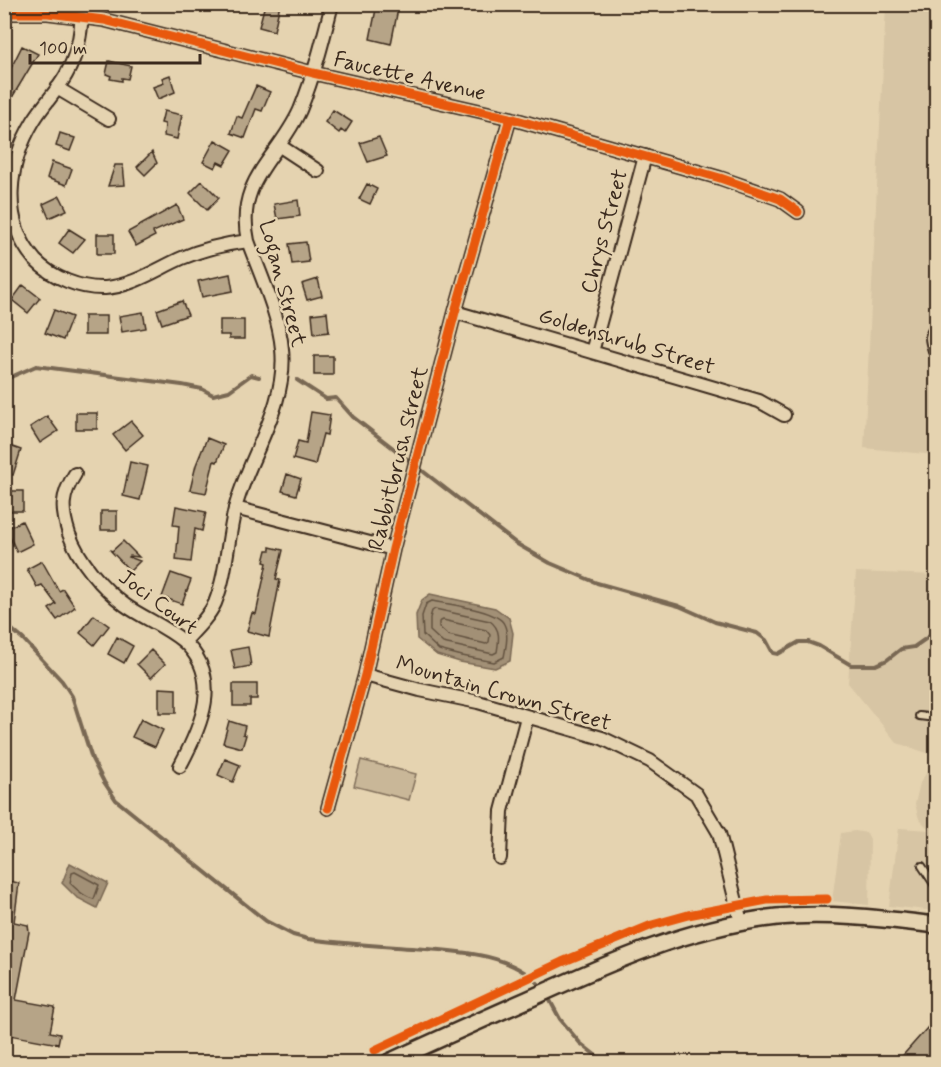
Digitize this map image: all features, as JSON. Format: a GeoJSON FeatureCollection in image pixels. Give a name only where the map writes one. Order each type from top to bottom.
{"type":"FeatureCollection","features":[{"type":"Feature","properties":{"kind":"street","name":"Logan Street"},"geometry":{"type":"LineString","coordinates":[[184,642],[208,615],[217,597],[224,574],[235,508],[247,471],[275,410],[282,371],[279,329],[248,241],[244,213],[250,190],[257,176],[280,146],[300,108],[313,73],[332,4]]}},
{"type":"Feature","properties":{"kind":"street","name":"Faucette Avenue"},"geometry":{"type":"LineString","coordinates":[[4,13],[81,10],[313,73],[510,118],[645,156],[780,199],[798,212]]}},
{"type":"Feature","properties":{"kind":"street"},"geometry":{"type":"LineString","coordinates":[[81,10],[77,49],[57,88],[24,138],[15,162],[11,185],[11,207],[15,230],[31,255],[48,271],[73,283],[105,288],[139,279],[198,252],[248,241]]}},
{"type":"Feature","properties":{"kind":"street"},"geometry":{"type":"LineString","coordinates":[[57,88],[109,119]]}},
{"type":"Feature","properties":{"kind":"street","name":"Rabbitbrush Street"},"geometry":{"type":"LineString","coordinates":[[328,808],[365,675],[393,549],[455,312],[510,118]]}},
{"type":"Feature","properties":{"kind":"street"},"geometry":{"type":"LineString","coordinates":[[280,146],[318,171]]}},
{"type":"Feature","properties":{"kind":"street","name":"Chrys Street"},"geometry":{"type":"LineString","coordinates":[[592,352],[645,156]]}},
{"type":"Feature","properties":{"kind":"street","name":"Goldenshrub Street"},"geometry":{"type":"LineString","coordinates":[[455,312],[759,401],[784,415]]}},
{"type":"Feature","properties":{"kind":"street","name":"Joci Court"},"geometry":{"type":"LineString","coordinates":[[75,474],[67,486],[63,513],[71,540],[80,554],[96,578],[113,596],[184,642],[201,669],[206,688],[201,722],[196,737],[180,766]]}},
{"type":"Feature","properties":{"kind":"street"},"geometry":{"type":"LineString","coordinates":[[235,508],[393,549]]}},
{"type":"Feature","properties":{"kind":"street","name":"Mountain Crown Street"},"geometry":{"type":"LineString","coordinates":[[365,675],[420,690],[478,702],[602,738],[650,761],[696,794],[719,832],[741,922]]}},
{"type":"Feature","properties":{"kind":"street"},"geometry":{"type":"LineString","coordinates":[[500,858],[502,811],[527,717]]}},
{"type":"Feature","properties":{"kind":"street"},"geometry":{"type":"LineString","coordinates":[[390,1062],[640,950],[741,922],[778,917],[831,915],[936,925]]}},
{"type":"Feature","properties":{"kind":"lane"},"geometry":{"type":"LineString","coordinates":[[936,325],[930,331],[928,338],[932,351],[936,353]]}},
{"type":"Feature","properties":{"kind":"lane"},"geometry":{"type":"LineString","coordinates":[[919,716],[936,718]]}},
{"type":"Feature","properties":{"kind":"lane"},"geometry":{"type":"LineString","coordinates":[[922,866],[936,887]]}},
{"type":"Feature","properties":{"kind":"lane"},"geometry":{"type":"LineString","coordinates":[[54,1062],[75,1059],[77,1062]]}},
{"type":"Feature","properties":{"kind":"shaded area"},"geometry":{"type":"Polygon","coordinates":[[[886,5],[936,5],[936,455],[864,448],[886,5]]]}},
{"type":"Feature","properties":{"kind":"shaded area"},"geometry":{"type":"Polygon","coordinates":[[[856,572],[936,575],[936,756],[897,743],[848,683],[856,572]]]}},
{"type":"Feature","properties":{"kind":"shaded area"},"geometry":{"type":"Polygon","coordinates":[[[936,757],[936,911],[889,906],[899,828],[930,830],[919,819],[915,804],[920,783],[936,757]]]}},
{"type":"Feature","properties":{"kind":"shaded area"},"geometry":{"type":"Polygon","coordinates":[[[361,760],[416,774],[409,800],[354,786],[361,760]]]}},
{"type":"Feature","properties":{"kind":"shaded area"},"geometry":{"type":"Polygon","coordinates":[[[855,831],[867,833],[870,839],[869,905],[832,901],[841,833],[855,831]]]}},
{"type":"Feature","properties":{"kind":"water"},"geometry":{"type":"Polygon","coordinates":[[[430,594],[495,608],[509,618],[513,633],[510,661],[495,668],[460,662],[437,655],[417,639],[416,615],[422,600],[430,594]]]}},
{"type":"Feature","properties":{"kind":"water"},"geometry":{"type":"Polygon","coordinates":[[[70,863],[108,883],[97,908],[76,897],[62,883],[70,863]]]}},
{"type":"Feature","properties":{"kind":"building"},"geometry":{"type":"Polygon","coordinates":[[[265,4],[280,4],[274,31],[259,27],[265,4]]]}},
{"type":"Feature","properties":{"kind":"building"},"geometry":{"type":"Polygon","coordinates":[[[377,4],[399,4],[391,44],[370,39],[377,4]]]}},
{"type":"Feature","properties":{"kind":"building"},"geometry":{"type":"Polygon","coordinates":[[[22,46],[38,54],[4,111],[4,82],[22,46]]]}},
{"type":"Feature","properties":{"kind":"building"},"geometry":{"type":"Polygon","coordinates":[[[109,61],[131,66],[128,79],[122,78],[122,81],[110,79],[111,76],[106,74],[109,61]]]}},
{"type":"Feature","properties":{"kind":"building"},"geometry":{"type":"Polygon","coordinates":[[[170,75],[175,92],[158,99],[153,87],[164,83],[162,78],[170,75]]]}},
{"type":"Feature","properties":{"kind":"building"},"geometry":{"type":"Polygon","coordinates":[[[256,86],[270,92],[262,111],[256,109],[245,138],[231,133],[237,116],[242,118],[256,86]]]}},
{"type":"Feature","properties":{"kind":"building"},"geometry":{"type":"Polygon","coordinates":[[[333,110],[352,122],[345,133],[341,130],[339,133],[325,122],[333,110]]]}},
{"type":"Feature","properties":{"kind":"building"},"geometry":{"type":"Polygon","coordinates":[[[164,111],[182,115],[177,139],[164,136],[165,124],[161,123],[164,111]]]}},
{"type":"Feature","properties":{"kind":"building"},"geometry":{"type":"Polygon","coordinates":[[[60,133],[75,138],[70,151],[56,146],[60,133]]]}},
{"type":"Feature","properties":{"kind":"building"},"geometry":{"type":"Polygon","coordinates":[[[379,137],[387,156],[368,162],[360,143],[379,137]]]}},
{"type":"Feature","properties":{"kind":"building"},"geometry":{"type":"Polygon","coordinates":[[[215,140],[233,150],[224,165],[218,162],[215,168],[203,162],[215,140]]]}},
{"type":"Feature","properties":{"kind":"building"},"geometry":{"type":"Polygon","coordinates":[[[152,152],[157,163],[145,175],[137,167],[152,152]]]}},
{"type":"Feature","properties":{"kind":"building"},"geometry":{"type":"Polygon","coordinates":[[[52,162],[72,169],[66,185],[47,178],[52,162]]]}},
{"type":"Feature","properties":{"kind":"building"},"geometry":{"type":"Polygon","coordinates":[[[115,165],[123,165],[125,185],[108,186],[115,165]]]}},
{"type":"Feature","properties":{"kind":"building"},"geometry":{"type":"Polygon","coordinates":[[[202,181],[219,198],[207,210],[190,193],[202,181]]]}},
{"type":"Feature","properties":{"kind":"building"},"geometry":{"type":"Polygon","coordinates":[[[367,184],[377,189],[370,204],[359,199],[367,184]]]}},
{"type":"Feature","properties":{"kind":"building"},"geometry":{"type":"Polygon","coordinates":[[[60,196],[67,210],[49,218],[43,204],[60,196]]]}},
{"type":"Feature","properties":{"kind":"building"},"geometry":{"type":"Polygon","coordinates":[[[298,200],[300,216],[277,219],[274,204],[298,200]]]}},
{"type":"Feature","properties":{"kind":"building"},"geometry":{"type":"Polygon","coordinates":[[[177,205],[183,219],[153,232],[155,236],[136,246],[128,232],[177,205]]]}},
{"type":"Feature","properties":{"kind":"building"},"geometry":{"type":"Polygon","coordinates":[[[69,229],[85,239],[73,253],[59,243],[69,229]]]}},
{"type":"Feature","properties":{"kind":"building"},"geometry":{"type":"Polygon","coordinates":[[[97,234],[114,234],[114,254],[97,254],[97,234]]]}},
{"type":"Feature","properties":{"kind":"building"},"geometry":{"type":"Polygon","coordinates":[[[306,242],[309,262],[292,264],[289,244],[306,242]]]}},
{"type":"Feature","properties":{"kind":"building"},"geometry":{"type":"Polygon","coordinates":[[[230,274],[233,291],[202,297],[198,281],[230,274]]]}},
{"type":"Feature","properties":{"kind":"building"},"geometry":{"type":"Polygon","coordinates":[[[318,279],[322,296],[307,300],[302,284],[318,279]]]}},
{"type":"Feature","properties":{"kind":"building"},"geometry":{"type":"Polygon","coordinates":[[[23,285],[40,298],[28,313],[12,300],[23,285]]]}},
{"type":"Feature","properties":{"kind":"building"},"geometry":{"type":"Polygon","coordinates":[[[182,301],[188,315],[162,324],[157,310],[182,301]]]}},
{"type":"Feature","properties":{"kind":"building"},"geometry":{"type":"Polygon","coordinates":[[[54,310],[72,317],[63,340],[45,333],[54,310]]]}},
{"type":"Feature","properties":{"kind":"building"},"geometry":{"type":"Polygon","coordinates":[[[143,312],[146,328],[122,332],[119,316],[143,312]]]}},
{"type":"Feature","properties":{"kind":"building"},"geometry":{"type":"Polygon","coordinates":[[[327,312],[329,332],[314,334],[312,314],[327,312]]]}},
{"type":"Feature","properties":{"kind":"building"},"geometry":{"type":"Polygon","coordinates":[[[84,316],[106,316],[106,335],[84,335],[84,316]]]}},
{"type":"Feature","properties":{"kind":"building"},"geometry":{"type":"Polygon","coordinates":[[[220,320],[244,320],[244,339],[229,339],[229,335],[220,335],[220,320]]]}},
{"type":"Feature","properties":{"kind":"building"},"geometry":{"type":"Polygon","coordinates":[[[314,356],[333,356],[333,375],[314,375],[314,356]]]}},
{"type":"Feature","properties":{"kind":"building"},"geometry":{"type":"Polygon","coordinates":[[[311,412],[330,415],[327,435],[323,434],[315,465],[293,459],[298,441],[306,443],[311,412]]]}},
{"type":"Feature","properties":{"kind":"building"},"geometry":{"type":"Polygon","coordinates":[[[76,413],[97,413],[97,429],[76,429],[76,413]]]}},
{"type":"Feature","properties":{"kind":"building"},"geometry":{"type":"Polygon","coordinates":[[[47,416],[58,431],[40,443],[30,427],[47,416]]]}},
{"type":"Feature","properties":{"kind":"building"},"geometry":{"type":"Polygon","coordinates":[[[131,421],[143,435],[125,450],[113,435],[131,421]]]}},
{"type":"Feature","properties":{"kind":"building"},"geometry":{"type":"Polygon","coordinates":[[[207,438],[224,445],[217,462],[214,461],[206,493],[190,490],[196,465],[207,438]]]}},
{"type":"Feature","properties":{"kind":"building"},"geometry":{"type":"Polygon","coordinates":[[[4,444],[21,450],[13,475],[4,472],[4,444]]]}},
{"type":"Feature","properties":{"kind":"building"},"geometry":{"type":"Polygon","coordinates":[[[130,462],[148,466],[140,500],[123,496],[130,462]]]}},
{"type":"Feature","properties":{"kind":"building"},"geometry":{"type":"Polygon","coordinates":[[[287,474],[301,479],[296,495],[282,491],[287,474]]]}},
{"type":"Feature","properties":{"kind":"building"},"geometry":{"type":"Polygon","coordinates":[[[4,491],[23,491],[23,511],[4,511],[4,491]]]}},
{"type":"Feature","properties":{"kind":"building"},"geometry":{"type":"Polygon","coordinates":[[[176,506],[206,512],[202,531],[195,529],[191,562],[176,560],[179,526],[173,525],[176,506]]]}},
{"type":"Feature","properties":{"kind":"building"},"geometry":{"type":"Polygon","coordinates":[[[101,511],[117,511],[117,530],[101,530],[101,511]]]}},
{"type":"Feature","properties":{"kind":"building"},"geometry":{"type":"Polygon","coordinates":[[[22,521],[33,544],[17,552],[6,529],[22,521]]]}},
{"type":"Feature","properties":{"kind":"building"},"geometry":{"type":"Polygon","coordinates":[[[123,541],[139,557],[129,557],[140,561],[130,571],[110,550],[112,551],[123,541]]]}},
{"type":"Feature","properties":{"kind":"building"},"geometry":{"type":"Polygon","coordinates":[[[270,547],[283,550],[276,579],[280,580],[269,637],[247,631],[252,613],[256,614],[267,563],[264,562],[270,547]]]}},
{"type":"Feature","properties":{"kind":"building"},"geometry":{"type":"Polygon","coordinates":[[[42,561],[59,591],[63,589],[75,607],[57,620],[49,609],[56,604],[42,585],[37,587],[27,569],[42,561]]]}},
{"type":"Feature","properties":{"kind":"building"},"geometry":{"type":"Polygon","coordinates":[[[171,573],[191,580],[182,604],[162,597],[171,573]]]}},
{"type":"Feature","properties":{"kind":"building"},"geometry":{"type":"Polygon","coordinates":[[[94,615],[109,626],[94,645],[80,633],[94,615]]]}},
{"type":"Feature","properties":{"kind":"building"},"geometry":{"type":"Polygon","coordinates":[[[117,637],[133,646],[124,663],[108,654],[117,637]]]}},
{"type":"Feature","properties":{"kind":"building"},"geometry":{"type":"Polygon","coordinates":[[[248,647],[251,666],[235,669],[231,650],[248,647]]]}},
{"type":"Feature","properties":{"kind":"building"},"geometry":{"type":"Polygon","coordinates":[[[151,650],[165,664],[151,678],[137,664],[151,650]]]}},
{"type":"Feature","properties":{"kind":"building"},"geometry":{"type":"Polygon","coordinates":[[[233,684],[257,684],[257,699],[250,699],[250,706],[233,706],[233,684]]]}},
{"type":"Feature","properties":{"kind":"building"},"geometry":{"type":"Polygon","coordinates":[[[159,688],[176,689],[176,713],[159,713],[159,688]]]}},
{"type":"Feature","properties":{"kind":"building"},"geometry":{"type":"Polygon","coordinates":[[[141,719],[163,730],[155,747],[132,737],[141,719]]]}},
{"type":"Feature","properties":{"kind":"building"},"geometry":{"type":"Polygon","coordinates":[[[229,721],[245,726],[243,734],[246,735],[242,748],[223,743],[229,721]]]}},
{"type":"Feature","properties":{"kind":"building"},"geometry":{"type":"Polygon","coordinates":[[[225,759],[240,765],[233,782],[218,775],[225,759]]]}},
{"type":"Feature","properties":{"kind":"building"},"geometry":{"type":"Polygon","coordinates":[[[4,880],[19,883],[14,922],[28,925],[29,932],[16,1000],[55,1007],[50,1032],[60,1034],[58,1044],[4,1034],[4,880]]]}},
{"type":"Feature","properties":{"kind":"building"},"geometry":{"type":"Polygon","coordinates":[[[936,1018],[936,1062],[897,1062],[936,1018]]]}},
{"type":"Feature","properties":{"kind":"waterway"},"geometry":{"type":"LineString","coordinates":[[925,4],[936,14]]}},
{"type":"Feature","properties":{"kind":"waterway"},"geometry":{"type":"LineString","coordinates":[[4,380],[36,366],[182,385],[202,389],[213,395],[229,391],[251,375],[259,377]]}},
{"type":"Feature","properties":{"kind":"waterway"},"geometry":{"type":"LineString","coordinates":[[297,380],[326,399],[336,398],[353,417],[517,544],[550,563],[597,583],[679,606],[715,622],[757,633],[766,640],[773,653],[778,654],[799,642],[808,642],[851,665],[876,665],[901,649],[914,647],[931,635],[936,642]]}},
{"type":"Feature","properties":{"kind":"waterway"},"geometry":{"type":"LineString","coordinates":[[4,623],[23,639],[62,681],[72,696],[92,759],[116,800],[266,921],[293,935],[308,939],[475,954],[513,966],[543,989]]}},
{"type":"Feature","properties":{"kind":"waterway"},"geometry":{"type":"LineString","coordinates":[[547,995],[560,1019],[580,1043],[604,1062]]}},
{"type":"Feature","properties":{"kind":"cycle path"},"geometry":{"type":"LineString","coordinates":[[4,13],[48,13],[104,20],[313,73],[510,118],[720,178],[780,199],[798,212]]}},
{"type":"Feature","properties":{"kind":"cycle path"},"geometry":{"type":"LineString","coordinates":[[328,808],[365,675],[393,549],[455,312],[510,118]]}},
{"type":"Feature","properties":{"kind":"cycle path"},"geometry":{"type":"LineString","coordinates":[[375,1050],[562,962],[652,925],[688,915],[767,900],[827,899]]}}]}
